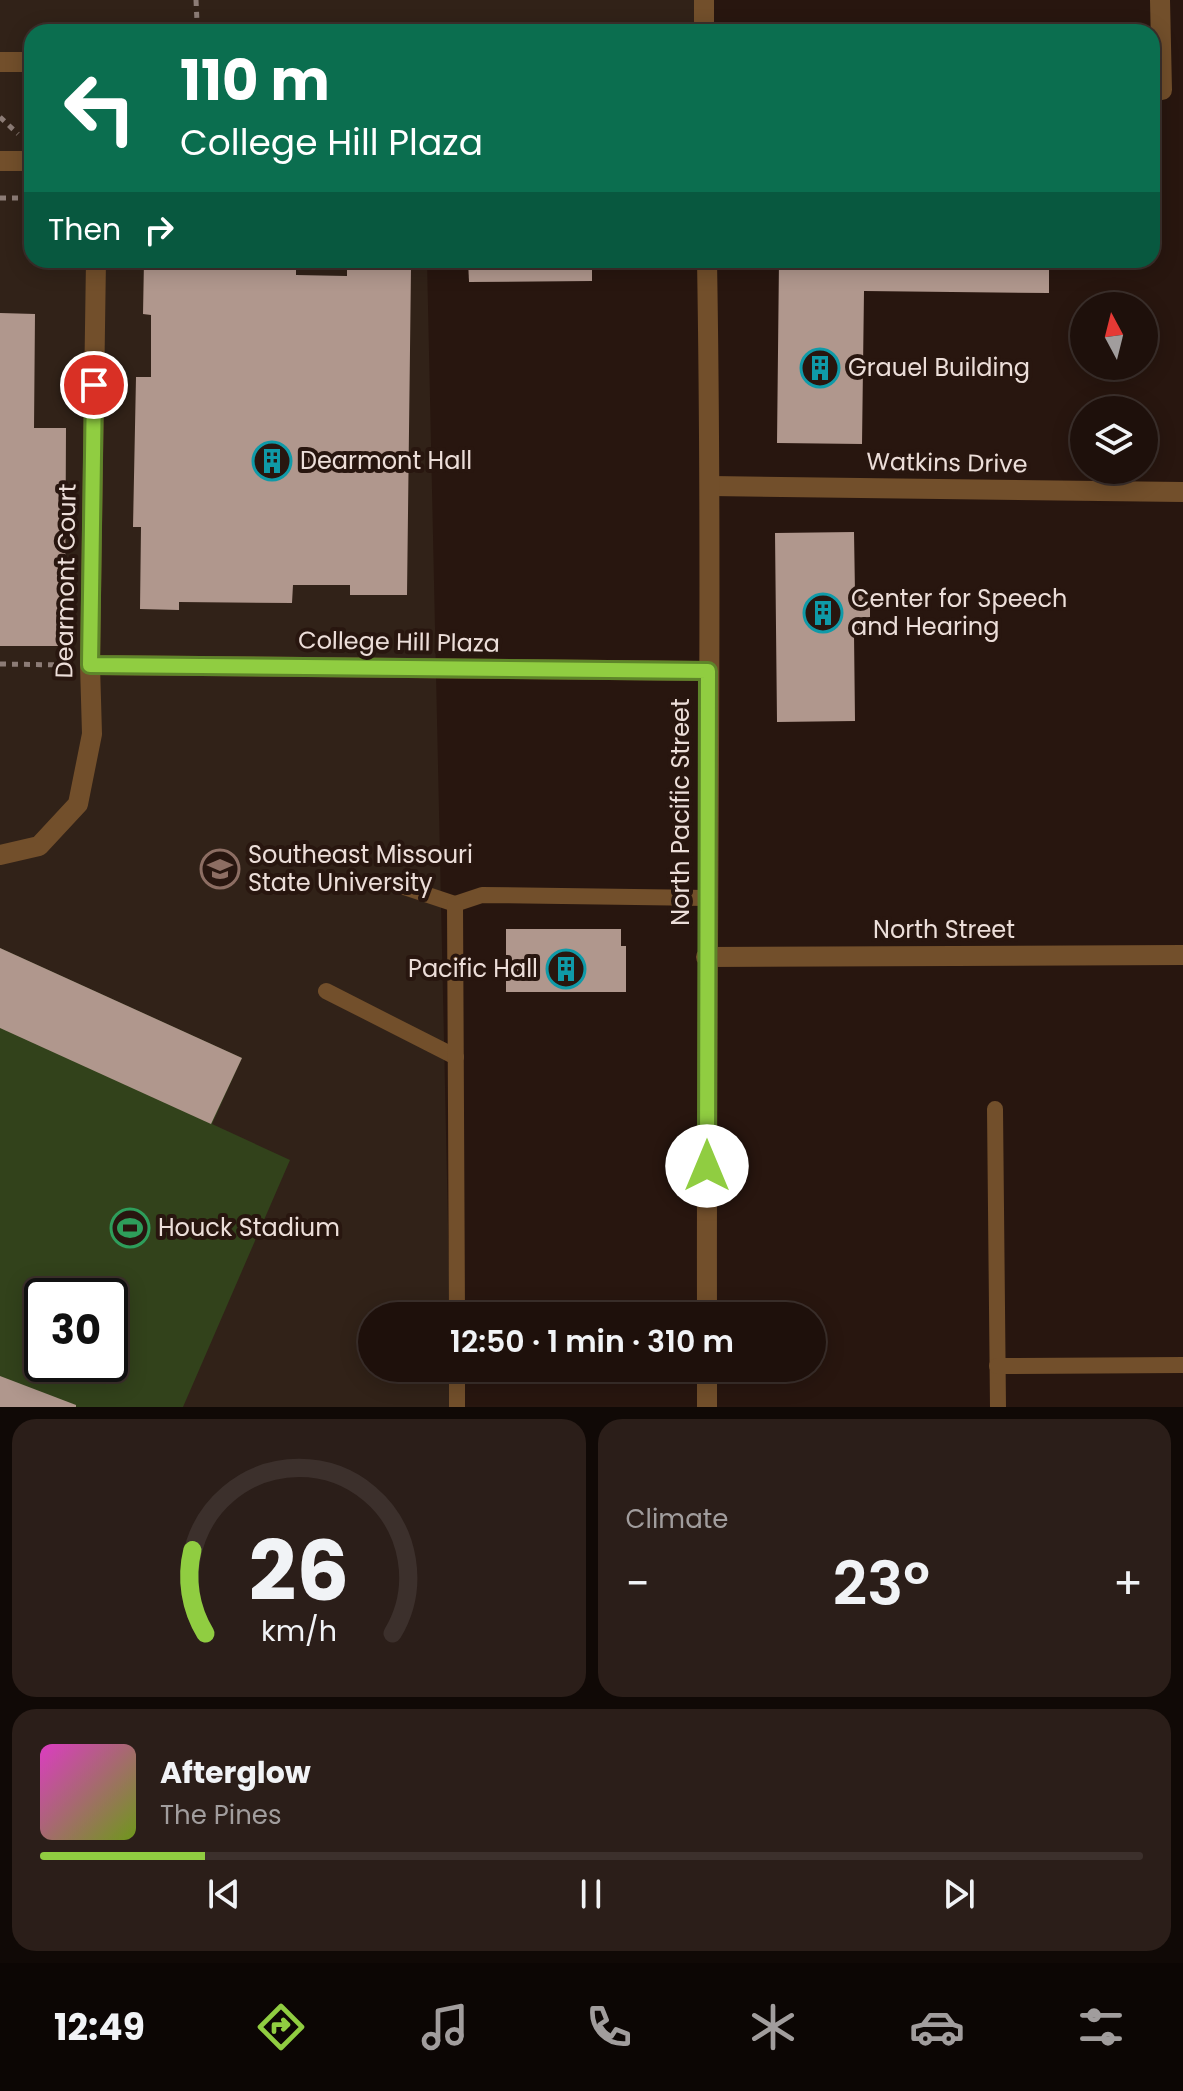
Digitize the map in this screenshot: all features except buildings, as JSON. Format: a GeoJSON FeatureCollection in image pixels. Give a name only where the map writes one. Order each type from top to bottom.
{"type":"FeatureCollection","features":[{"type":"Feature","properties":{"kind":"street"},"geometry":{"type":"LineString","coordinates":[[704,0],[704,24]]}},
{"type":"Feature","properties":{"kind":"street"},"geometry":{"type":"LineString","coordinates":[[1159,24],[1160,0]]}},
{"type":"Feature","properties":{"kind":"street"},"geometry":{"type":"LineString","coordinates":[[1160,57],[1183,56]]}},
{"type":"Feature","properties":{"kind":"street"},"geometry":{"type":"LineString","coordinates":[[0,62],[24,62]]}},
{"type":"Feature","properties":{"kind":"street"},"geometry":{"type":"LineString","coordinates":[[1160,68],[1166,90]]}},
{"type":"Feature","properties":{"kind":"street"},"geometry":{"type":"LineString","coordinates":[[0,161],[24,161]]}},
{"type":"Feature","properties":{"kind":"street","name":"Dearmont Court"},"geometry":{"type":"LineString","coordinates":[[0,855],[39,846],[78,804],[92,734],[90,665],[96,268]]}},
{"type":"Feature","properties":{"kind":"street","name":"North Pacific Street"},"geometry":{"type":"LineString","coordinates":[[707,268],[711,486],[706,957],[707,1302]]}},
{"type":"Feature","properties":{"kind":"street","name":"Watkins Drive"},"geometry":{"type":"LineString","coordinates":[[711,486],[1183,492]]}},
{"type":"Feature","properties":{"kind":"street","name":"College Hill Plaza"},"geometry":{"type":"LineString","coordinates":[[90,665],[708,671]]}},
{"type":"Feature","properties":{"kind":"street","name":"North Street"},"geometry":{"type":"LineString","coordinates":[[706,957],[1183,955]]}},
{"type":"Feature","properties":{"kind":"street"},"geometry":{"type":"LineString","coordinates":[[707,1382],[707,1407]]}},
{"type":"Feature","properties":{"kind":"lane"},"geometry":{"type":"LineString","coordinates":[[395,884],[455,904],[482,895],[707,898]]}},
{"type":"Feature","properties":{"kind":"lane"},"geometry":{"type":"LineString","coordinates":[[455,904],[457,1302]]}},
{"type":"Feature","properties":{"kind":"lane"},"geometry":{"type":"LineString","coordinates":[[326,991],[456,1057]]}},
{"type":"Feature","properties":{"kind":"lane"},"geometry":{"type":"LineString","coordinates":[[995,1109],[998,1407]]}},
{"type":"Feature","properties":{"kind":"lane"},"geometry":{"type":"LineString","coordinates":[[997,1366],[1183,1365]]}},
{"type":"Feature","properties":{"kind":"lane"},"geometry":{"type":"LineString","coordinates":[[457,1382],[457,1407]]}},
{"type":"Feature","properties":{"kind":"path"},"geometry":{"type":"LineString","coordinates":[[196,0],[197,22]]}},
{"type":"Feature","properties":{"kind":"path"},"geometry":{"type":"LineString","coordinates":[[0,117],[18,134]]}},
{"type":"Feature","properties":{"kind":"path"},"geometry":{"type":"LineString","coordinates":[[0,198],[24,198]]}},
{"type":"Feature","properties":{"kind":"path"},"geometry":{"type":"LineString","coordinates":[[0,664],[90,665]]}},
{"type":"Feature","properties":{"kind":"shaded area","name":"Southeast Missouri State University"},"geometry":{"type":"Polygon","coordinates":[[[0,0],[703,0],[704,24],[24,24],[24,268],[427,268],[450,1302],[358,1302],[358,1382],[451,1382],[452,1407],[0,1407],[0,0]]]}},
{"type":"Feature","properties":{"kind":"green space","name":"Houck Stadium"},"geometry":{"type":"Polygon","coordinates":[[[0,948],[242,1058],[212,1124],[290,1160],[183,1407],[0,1407],[0,948]]]}},
{"type":"Feature","properties":{"kind":"place","name":"Grauel Building"},"geometry":{"type":"Point","coordinates":[820,368]}},
{"type":"Feature","properties":{"kind":"place","name":"Dearmont Hall"},"geometry":{"type":"Point","coordinates":[272,461]}},
{"type":"Feature","properties":{"kind":"place","name":"Center for Speech and Hearing"},"geometry":{"type":"Point","coordinates":[823,613]}},
{"type":"Feature","properties":{"kind":"place","name":"Southeast Missouri State University"},"geometry":{"type":"Point","coordinates":[220,869]}},
{"type":"Feature","properties":{"kind":"place","name":"Pacific Hall"},"geometry":{"type":"Point","coordinates":[566,969]}},
{"type":"Feature","properties":{"kind":"place","name":"Houck Stadium"},"geometry":{"type":"Point","coordinates":[130,1228]}},
{"type":"Feature","properties":{"kind":"route"},"geometry":{"type":"LineString","coordinates":[[94,385],[90,665],[708,671],[707,1166]]}}]}
